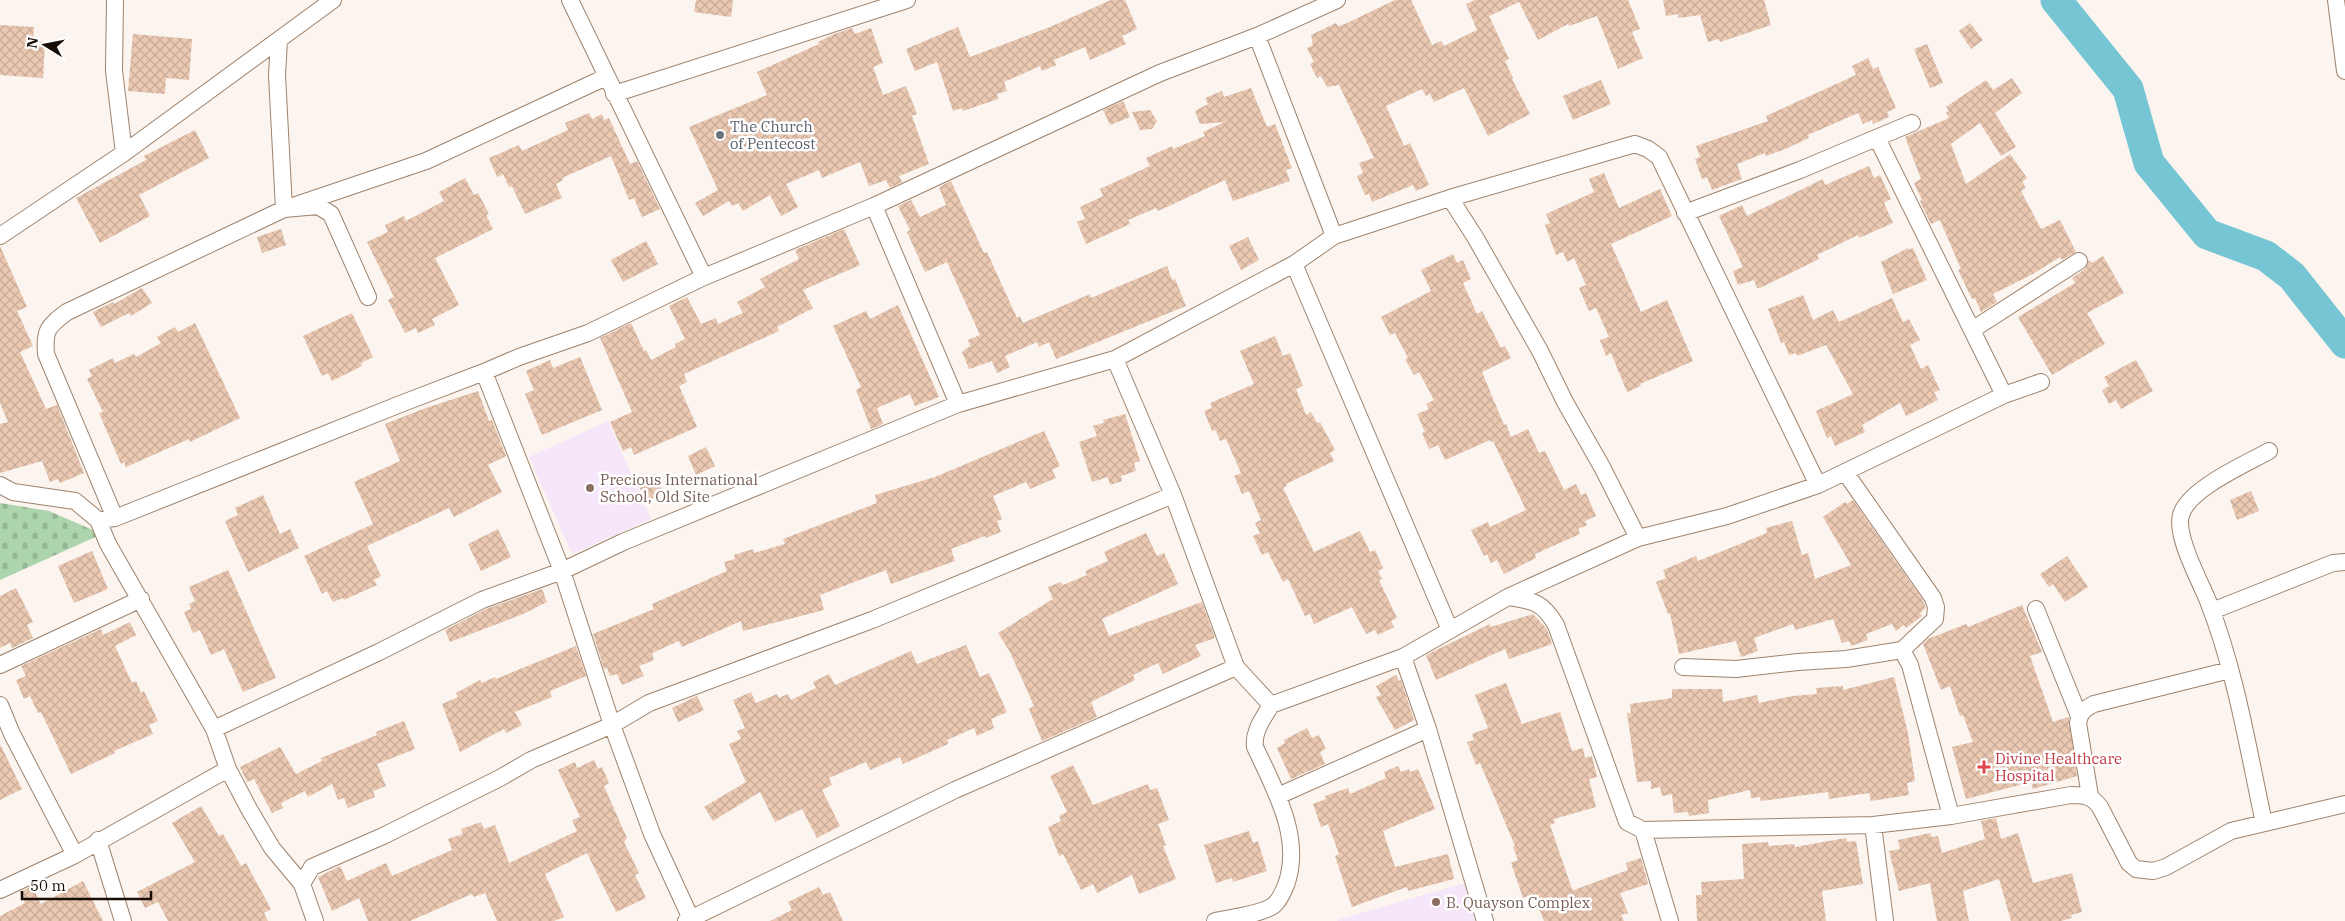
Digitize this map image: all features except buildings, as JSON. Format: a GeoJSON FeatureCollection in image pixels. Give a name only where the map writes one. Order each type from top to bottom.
{"type":"FeatureCollection","features":[{"type":"Feature","properties":{"kind":"street"},"geometry":{"type":"LineString","coordinates":[[115,0],[114,71],[124,153]]}},
{"type":"Feature","properties":{"kind":"street"},"geometry":{"type":"LineString","coordinates":[[0,236],[124,153],[333,0]]}},
{"type":"Feature","properties":{"kind":"street"},"geometry":{"type":"LineString","coordinates":[[570,0],[704,277]]}},
{"type":"Feature","properties":{"kind":"street"},"geometry":{"type":"LineString","coordinates":[[614,94],[907,0]]}},
{"type":"Feature","properties":{"kind":"street"},"geometry":{"type":"LineString","coordinates":[[98,520],[115,518],[403,402],[519,357],[588,333],[704,277],[874,206],[1160,73],[1257,36],[1337,0]]}},
{"type":"Feature","properties":{"kind":"street"},"geometry":{"type":"LineString","coordinates":[[2336,0],[2345,71]]}},
{"type":"Feature","properties":{"kind":"street"},"geometry":{"type":"LineString","coordinates":[[1257,36],[1334,236]]}},
{"type":"Feature","properties":{"kind":"street"},"geometry":{"type":"LineString","coordinates":[[279,40],[277,75],[284,208]]}},
{"type":"Feature","properties":{"kind":"street"},"geometry":{"type":"LineString","coordinates":[[115,518],[46,354],[45,338],[50,325],[67,312],[284,208],[426,161],[606,77]]}},
{"type":"Feature","properties":{"kind":"street"},"geometry":{"type":"LineString","coordinates":[[1685,213],[1800,170],[1912,123]]}},
{"type":"Feature","properties":{"kind":"street"},"geometry":{"type":"LineString","coordinates":[[1877,138],[2004,395]]}},
{"type":"Feature","properties":{"kind":"street"},"geometry":{"type":"LineString","coordinates":[[214,729],[379,652],[482,600],[562,571],[623,542],[958,404],[1115,360],[1294,264],[1334,236],[1450,198],[1635,144],[1648,149],[1659,157],[1818,484]]}},
{"type":"Feature","properties":{"kind":"street"},"geometry":{"type":"LineString","coordinates":[[1450,198],[1476,237],[1540,351],[1565,402],[1602,467],[1638,538]]}},
{"type":"Feature","properties":{"kind":"street"},"geometry":{"type":"LineString","coordinates":[[284,208],[318,206],[331,214],[368,297]]}},
{"type":"Feature","properties":{"kind":"street"},"geometry":{"type":"LineString","coordinates":[[874,206],[958,404]]}},
{"type":"Feature","properties":{"kind":"street"},"geometry":{"type":"LineString","coordinates":[[1972,330],[2079,261]]}},
{"type":"Feature","properties":{"kind":"street"},"geometry":{"type":"LineString","coordinates":[[1294,264],[1450,630]]}},
{"type":"Feature","properties":{"kind":"street"},"geometry":{"type":"LineString","coordinates":[[1115,360],[1173,495],[1236,668],[1271,705]]}},
{"type":"Feature","properties":{"kind":"street"},"geometry":{"type":"LineString","coordinates":[[484,372],[562,571],[612,725],[652,834],[690,920],[955,790],[1236,668]]}},
{"type":"Feature","properties":{"kind":"street"},"geometry":{"type":"LineString","coordinates":[[1215,921],[1274,906],[1282,894],[1289,876],[1292,845],[1278,796],[1254,739],[1271,705],[1403,657],[1508,597],[1638,538],[1727,516],[1818,484],[2004,395],[2041,382]]}},
{"type":"Feature","properties":{"kind":"street"},"geometry":{"type":"LineString","coordinates":[[2264,823],[2230,670],[2212,611],[2180,532],[2181,516],[2188,502],[2203,489],[2269,451]]}},
{"type":"Feature","properties":{"kind":"street"},"geometry":{"type":"LineString","coordinates":[[1683,667],[1736,669],[1846,659],[1902,650],[1935,619],[1936,607],[1933,598],[1845,472]]}},
{"type":"Feature","properties":{"kind":"street"},"geometry":{"type":"LineString","coordinates":[[0,485],[13,492],[76,501],[98,520],[108,544],[214,729],[228,769],[272,848],[302,884],[315,921]]}},
{"type":"Feature","properties":{"kind":"street"},"geometry":{"type":"LineString","coordinates":[[302,884],[312,867],[384,836],[500,778],[531,760],[612,725],[649,703],[872,620],[1173,495]]}},
{"type":"Feature","properties":{"kind":"street"},"geometry":{"type":"LineString","coordinates":[[2212,611],[2333,563],[2345,562]]}},
{"type":"Feature","properties":{"kind":"street"},"geometry":{"type":"LineString","coordinates":[[1508,597],[1540,604],[1548,610],[1556,624],[1625,818],[1627,822],[1643,830],[1873,825],[1950,816],[2071,794],[2090,796]]}},
{"type":"Feature","properties":{"kind":"street"},"geometry":{"type":"LineString","coordinates":[[0,665],[141,599]]}},
{"type":"Feature","properties":{"kind":"street"},"geometry":{"type":"LineString","coordinates":[[2036,609],[2079,716]]}},
{"type":"Feature","properties":{"kind":"street"},"geometry":{"type":"LineString","coordinates":[[1902,650],[1910,665],[1950,816]]}},
{"type":"Feature","properties":{"kind":"street"},"geometry":{"type":"LineString","coordinates":[[1403,657],[1428,729],[1485,921]]}},
{"type":"Feature","properties":{"kind":"street"},"geometry":{"type":"LineString","coordinates":[[2230,670],[2094,704],[2084,708],[2079,716],[2078,723],[2090,796],[2100,807],[2129,863],[2136,869],[2154,871],[2231,831],[2345,804]]}},
{"type":"Feature","properties":{"kind":"street"},"geometry":{"type":"LineString","coordinates":[[0,705],[12,734],[75,855]]}},
{"type":"Feature","properties":{"kind":"street"},"geometry":{"type":"LineString","coordinates":[[1278,796],[1428,729]]}},
{"type":"Feature","properties":{"kind":"street"},"geometry":{"type":"LineString","coordinates":[[0,890],[75,855],[98,840],[228,769]]}},
{"type":"Feature","properties":{"kind":"street"},"geometry":{"type":"LineString","coordinates":[[1873,825],[1885,921]]}},
{"type":"Feature","properties":{"kind":"street"},"geometry":{"type":"LineString","coordinates":[[1643,830],[1670,921]]}},
{"type":"Feature","properties":{"kind":"street"},"geometry":{"type":"LineString","coordinates":[[98,840],[123,921]]}},
{"type":"Feature","properties":{"kind":"shaded area","name":"Precious International School, Old Site"},"geometry":{"type":"Polygon","coordinates":[[[608,421],[651,519],[572,554],[529,457],[608,421]]]}},
{"type":"Feature","properties":{"kind":"shaded area","name":"B. Quayson Complex"},"geometry":{"type":"Polygon","coordinates":[[[1465,883],[1475,921],[1337,920],[1465,883]]]}},
{"type":"Feature","properties":{"kind":"green space"},"geometry":{"type":"Polygon","coordinates":[[[0,503],[49,511],[102,534],[0,580],[0,503]]]}},
{"type":"Feature","properties":{"kind":"waterway"},"geometry":{"type":"LineString","coordinates":[[2056,0],[2128,89],[2149,163],[2207,234],[2266,256],[2292,276],[2345,343]]}},
{"type":"Feature","properties":{"kind":"place","name":"The Church of Pentecost"},"geometry":{"type":"Point","coordinates":[720,135]}},
{"type":"Feature","properties":{"kind":"place","name":"Precious International School, Old Site"},"geometry":{"type":"Point","coordinates":[590,488]}},
{"type":"Feature","properties":{"kind":"place","name":"Divine Healthcare Hospital"},"geometry":{"type":"Point","coordinates":[1984,767]}},
{"type":"Feature","properties":{"kind":"place","name":"B. Quayson Complex"},"geometry":{"type":"Point","coordinates":[1436,902]}}]}
